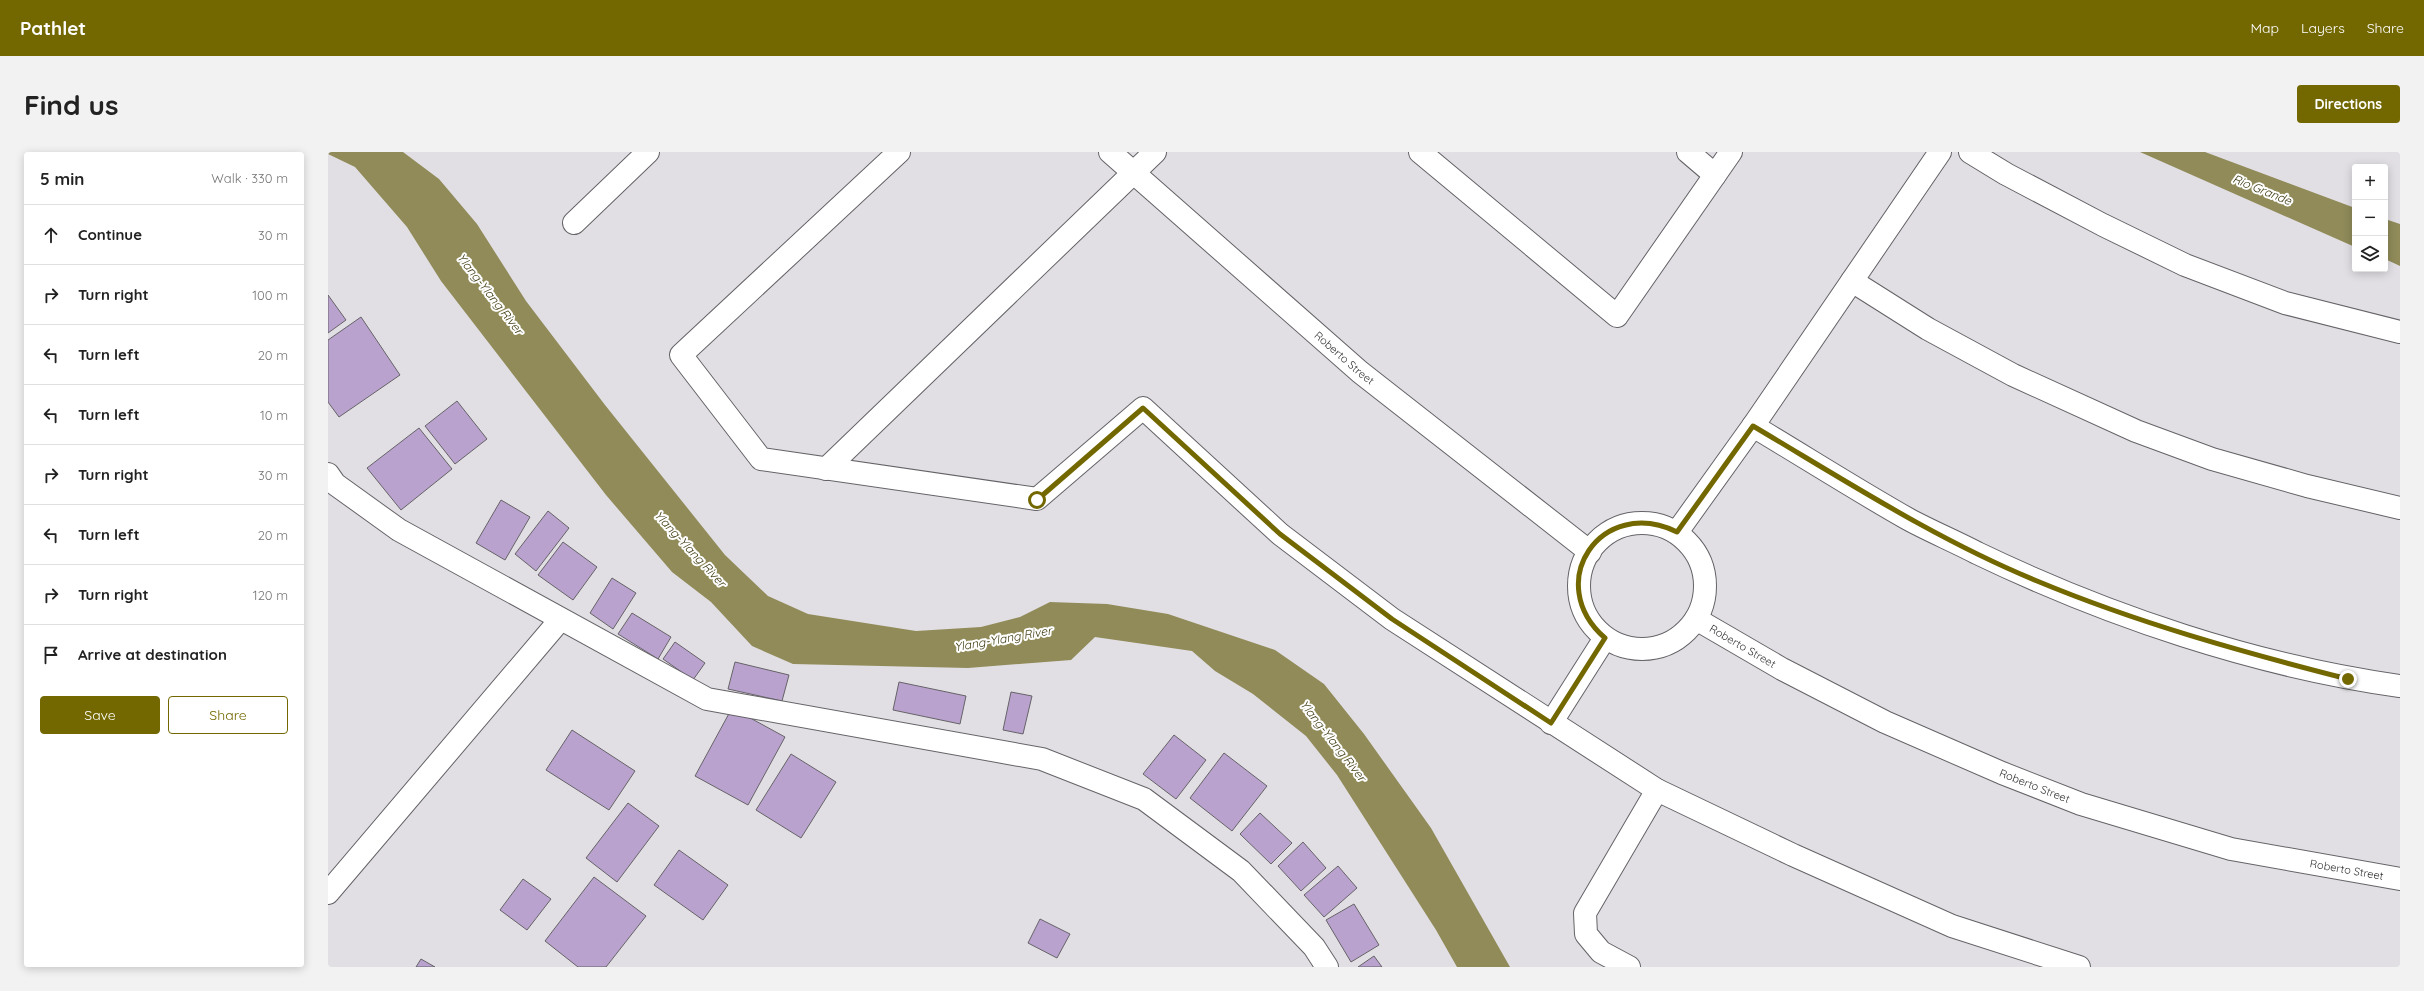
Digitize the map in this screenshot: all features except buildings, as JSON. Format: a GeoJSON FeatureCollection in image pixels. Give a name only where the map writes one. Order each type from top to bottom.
{"type":"FeatureCollection","features":[{"type":"Feature","properties":{"kind":"street"},"geometry":{"type":"LineString","coordinates":[[574,223],[648,152]]}},
{"type":"Feature","properties":{"kind":"street"},"geometry":{"type":"LineString","coordinates":[[899,152],[681,355],[761,459],[1037,500],[1143,408],[1280,534],[1392,619],[1657,790],[1793,855],[1952,926],[2078,967]]}},
{"type":"Feature","properties":{"kind":"street","name":"Roberto Street"},"geometry":{"type":"LineString","coordinates":[[1110,152],[1133,174],[1360,372],[1590,552]]}},
{"type":"Feature","properties":{"kind":"street"},"geometry":{"type":"LineString","coordinates":[[826,469],[1155,152]]}},
{"type":"Feature","properties":{"kind":"street"},"geometry":{"type":"LineString","coordinates":[[1420,152],[1617,316],[1731,152]]}},
{"type":"Feature","properties":{"kind":"street"},"geometry":{"type":"LineString","coordinates":[[1688,152],[1715,175]]}},
{"type":"Feature","properties":{"kind":"street"},"geometry":{"type":"LineString","coordinates":[[1677,532],[1753,426],[1940,152]]}},
{"type":"Feature","properties":{"kind":"street"},"geometry":{"type":"LineString","coordinates":[[1970,152],[2006,174],[2185,265],[2285,303],[2400,332]]}},
{"type":"Feature","properties":{"kind":"street"},"geometry":{"type":"LineString","coordinates":[[1852,281],[1928,328],[2012,375],[2136,431],[2226,463],[2307,486],[2400,508]]}},
{"type":"Feature","properties":{"kind":"street"},"geometry":{"type":"LineString","coordinates":[[1753,426],[1909,520],[2036,581],[2140,620],[2247,653],[2348,679],[2400,686]]}},
{"type":"Feature","properties":{"kind":"street"},"geometry":{"type":"LineString","coordinates":[[328,474],[335,484],[399,530],[560,620],[707,699],[1042,759],[1144,799],[1241,871],[1314,947],[1326,967]]}},
{"type":"Feature","properties":{"kind":"street"},"geometry":{"type":"LineString","coordinates":[[1635,522],[1650,522],[1677,532],[1688,541],[1703,565],[1705,592],[1702,606],[1696,619],[1687,630],[1675,640],[1662,646],[1647,649],[1618,645],[1605,638],[1594,628],[1581,605],[1579,577],[1582,564],[1597,540],[1609,531],[1635,522]]}},
{"type":"Feature","properties":{"kind":"street","name":"Roberto Street"},"geometry":{"type":"LineString","coordinates":[[1696,619],[1782,669],[1885,722],[2002,773],[2081,804],[2231,850],[2400,879]]}},
{"type":"Feature","properties":{"kind":"street"},"geometry":{"type":"LineString","coordinates":[[328,893],[560,620]]}},
{"type":"Feature","properties":{"kind":"street"},"geometry":{"type":"LineString","coordinates":[[1551,723],[1605,638]]}},
{"type":"Feature","properties":{"kind":"street"},"geometry":{"type":"LineString","coordinates":[[1629,967],[1601,952],[1586,934],[1585,913],[1657,790]]}},
{"type":"Feature","properties":{"kind":"water","name":"Ylang-Ylang River"},"geometry":{"type":"Polygon","coordinates":[[[328,152],[403,152],[439,179],[477,224],[526,301],[605,405],[725,555],[768,596],[808,614],[916,631],[981,627],[1020,617],[1050,602],[1107,604],[1168,614],[1275,650],[1324,684],[1364,734],[1431,828],[1510,967],[1457,967],[1436,930],[1337,775],[1306,736],[1253,694],[1215,671],[1192,651],[1095,637],[1071,660],[968,668],[793,664],[752,646],[711,602],[672,572],[606,495],[441,281],[407,227],[355,167],[328,154],[328,152]]]}},
{"type":"Feature","properties":{"kind":"water","name":"Rio Grande"},"geometry":{"type":"Polygon","coordinates":[[[2140,152],[2205,152],[2352,207],[2352,246],[2140,152]]]}},
{"type":"Feature","properties":{"kind":"water"},"geometry":{"type":"Polygon","coordinates":[[[2388,220],[2400,224],[2400,266],[2388,260],[2388,220]]]}},
{"type":"Feature","properties":{"kind":"route"},"geometry":{"type":"LineString","coordinates":[[1037,500],[1143,408],[1280,534],[1392,619],[1551,723],[1605,638],[1594,628],[1587,617],[1581,605],[1578,591],[1582,564],[1597,540],[1609,531],[1622,525],[1635,522],[1650,522],[1677,532],[1753,426],[1909,520],[2036,581],[2140,620],[2247,653],[2348,679]]}}]}
